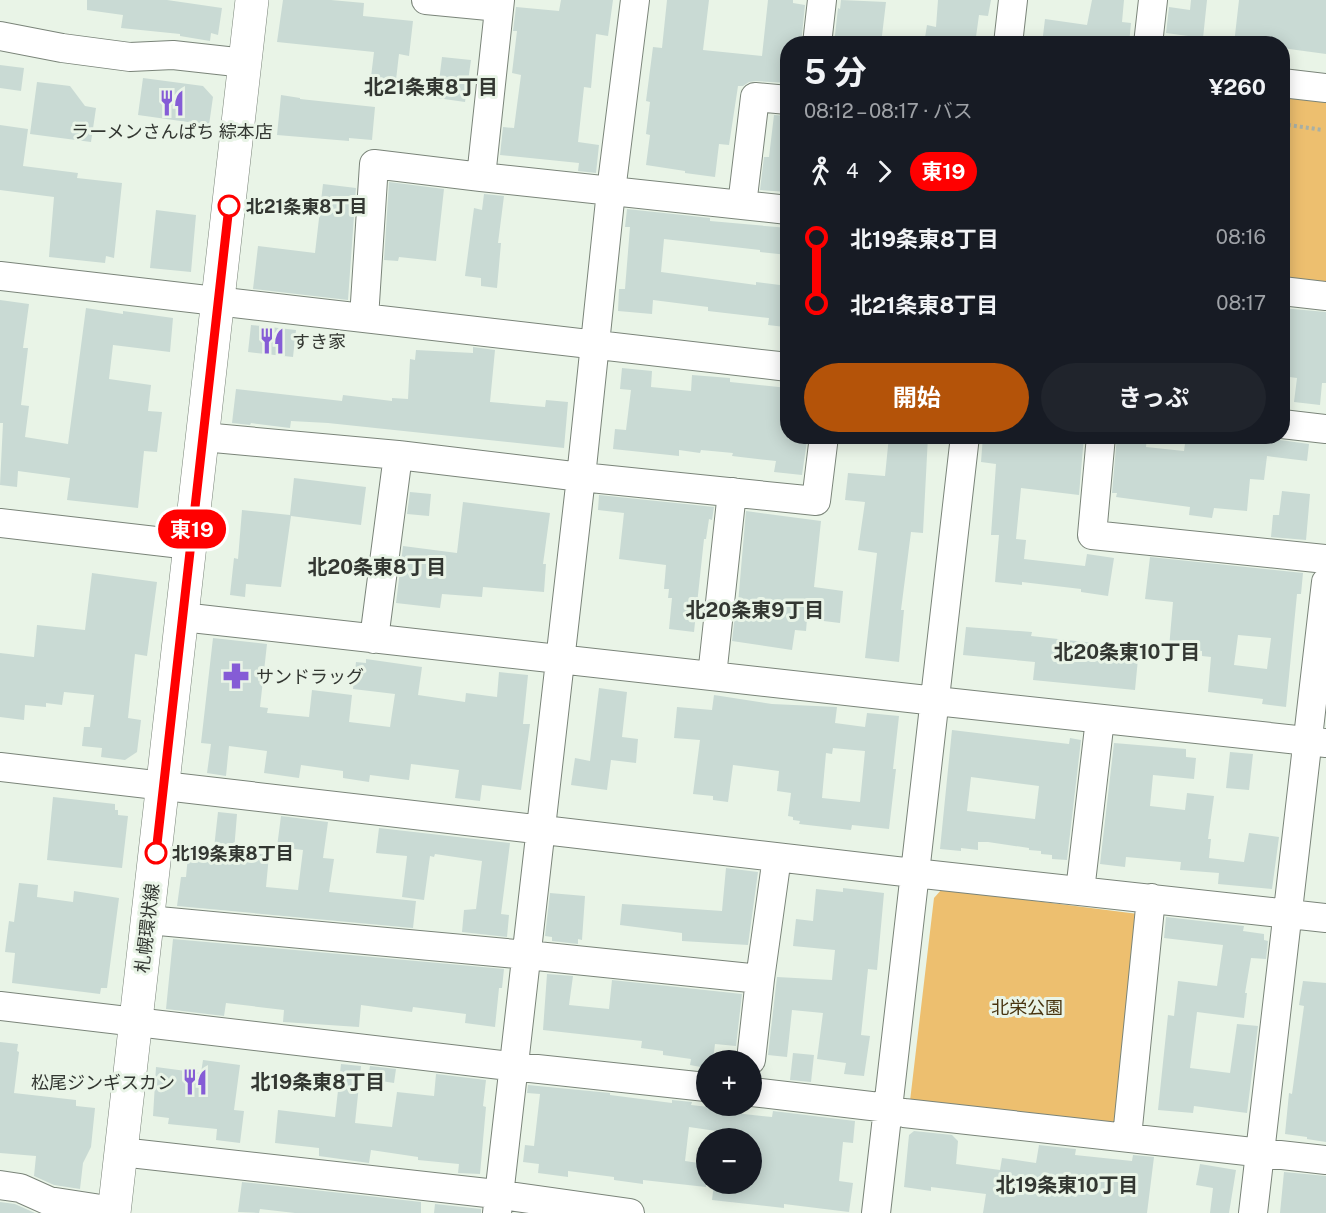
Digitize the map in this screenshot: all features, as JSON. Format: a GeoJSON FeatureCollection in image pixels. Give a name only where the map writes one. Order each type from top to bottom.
{"type":"FeatureCollection","features":[{"type":"Feature","properties":{"kind":"main road","name":"札幌環状線"},"geometry":{"type":"LineString","coordinates":[[114,1212],[252,0]]}},
{"type":"Feature","properties":{"kind":"street"},"geometry":{"type":"LineString","coordinates":[[426,0],[500,4],[481,177]]}},
{"type":"Feature","properties":{"kind":"street"},"geometry":{"type":"LineString","coordinates":[[498,1204],[542,831],[611,191],[635,0]]}},
{"type":"Feature","properties":{"kind":"street"},"geometry":{"type":"LineString","coordinates":[[819,36],[822,0]]}},
{"type":"Feature","properties":{"kind":"street"},"geometry":{"type":"LineString","coordinates":[[1009,36],[1013,0]]}},
{"type":"Feature","properties":{"kind":"street"},"geometry":{"type":"LineString","coordinates":[[1149,36],[1153,0]]}},
{"type":"Feature","properties":{"kind":"street"},"geometry":{"type":"LineString","coordinates":[[0,36],[62,48],[130,57],[173,56],[245,63]]}},
{"type":"Feature","properties":{"kind":"street"},"geometry":{"type":"LineString","coordinates":[[1290,84],[1326,88]]}},
{"type":"Feature","properties":{"kind":"street"},"geometry":{"type":"LineString","coordinates":[[742,205],[755,96],[780,99]]}},
{"type":"Feature","properties":{"kind":"street"},"geometry":{"type":"LineString","coordinates":[[364,318],[374,164],[780,209]]}},
{"type":"Feature","properties":{"kind":"street"},"geometry":{"type":"LineString","coordinates":[[0,276],[780,366]]}},
{"type":"Feature","properties":{"kind":"street"},"geometry":{"type":"LineString","coordinates":[[1290,292],[1326,296]]}},
{"type":"Feature","properties":{"kind":"street"},"geometry":{"type":"LineString","coordinates":[[1290,425],[1326,429]]}},
{"type":"Feature","properties":{"kind":"street"},"geometry":{"type":"LineString","coordinates":[[203,436],[399,454],[581,477],[816,501],[823,444]]}},
{"type":"Feature","properties":{"kind":"street"},"geometry":{"type":"LineString","coordinates":[[876,1213],[964,444]]}},
{"type":"Feature","properties":{"kind":"street"},"geometry":{"type":"LineString","coordinates":[[1100,444],[1092,535],[1326,559]]}},
{"type":"Feature","properties":{"kind":"street"},"geometry":{"type":"LineString","coordinates":[[374,639],[399,454]]}},
{"type":"Feature","properties":{"kind":"street"},"geometry":{"type":"LineString","coordinates":[[712,676],[732,492]]}},
{"type":"Feature","properties":{"kind":"street"},"geometry":{"type":"LineString","coordinates":[[0,523],[190,545]]}},
{"type":"Feature","properties":{"kind":"street"},"geometry":{"type":"LineString","coordinates":[[1254,1213],[1289,913],[1317,742],[1326,582]]}},
{"type":"Feature","properties":{"kind":"street"},"geometry":{"type":"LineString","coordinates":[[182,617],[1317,742]]}},
{"type":"Feature","properties":{"kind":"street"},"geometry":{"type":"LineString","coordinates":[[1080,891],[1100,719]]}},
{"type":"Feature","properties":{"kind":"street"},"geometry":{"type":"LineString","coordinates":[[0,767],[542,831],[1326,918]]}},
{"type":"Feature","properties":{"kind":"street"},"geometry":{"type":"LineString","coordinates":[[752,1050],[777,857]]}},
{"type":"Feature","properties":{"kind":"street"},"geometry":{"type":"LineString","coordinates":[[1127,1137],[1151,898]]}},
{"type":"Feature","properties":{"kind":"street"},"geometry":{"type":"LineString","coordinates":[[148,920],[527,955],[760,980]]}},
{"type":"Feature","properties":{"kind":"street"},"geometry":{"type":"LineString","coordinates":[[0,1006],[515,1067],[696,1086]]}},
{"type":"Feature","properties":{"kind":"street"},"geometry":{"type":"LineString","coordinates":[[762,1093],[888,1108],[904,1113],[1326,1160]]}},
{"type":"Feature","properties":{"kind":"street"},"geometry":{"type":"LineString","coordinates":[[121,1152],[498,1204],[630,1213]]}},
{"type":"Feature","properties":{"kind":"street"},"geometry":{"type":"LineString","coordinates":[[0,1185],[20,1188],[49,1201],[114,1212]]}},
{"type":"Feature","properties":{"kind":"path"},"geometry":{"type":"LineString","coordinates":[[1290,125],[1325,131]]}},
{"type":"Feature","properties":{"kind":"green space"},"geometry":{"type":"Polygon","coordinates":[[[1290,90],[1326,94],[1326,289],[1290,284],[1290,90]]]}},
{"type":"Feature","properties":{"kind":"green space","name":"北栄公園"},"geometry":{"type":"Polygon","coordinates":[[[942,889],[1146,915],[1118,1123],[910,1101],[934,898],[942,889]]]}},
{"type":"Feature","properties":{"kind":"building"},"geometry":{"type":"Polygon","coordinates":[[[87,0],[167,0],[222,8],[218,35],[211,33],[210,41],[180,36],[180,34],[121,28],[123,15],[87,10],[87,0]]]}},
{"type":"Feature","properties":{"kind":"building"},"geometry":{"type":"Polygon","coordinates":[[[283,0],[364,3],[363,16],[413,21],[409,56],[399,54],[396,80],[371,77],[374,52],[277,42],[283,0]]]}},
{"type":"Feature","properties":{"kind":"building"},"geometry":{"type":"Polygon","coordinates":[[[561,0],[613,0],[608,36],[596,34],[591,88],[584,87],[578,142],[599,145],[596,173],[578,171],[579,163],[500,155],[503,127],[514,128],[521,75],[512,73],[517,31],[513,31],[516,7],[559,11],[561,0]]]}},
{"type":"Feature","properties":{"kind":"building"},"geometry":{"type":"Polygon","coordinates":[[[667,0],[709,0],[703,50],[762,56],[768,0],[793,0],[793,3],[805,5],[802,36],[780,36],[780,83],[756,81],[738,86],[729,145],[719,144],[715,177],[646,165],[650,135],[646,134],[650,102],[646,101],[653,47],[662,48],[667,0]]]}},
{"type":"Feature","properties":{"kind":"building"},"geometry":{"type":"Polygon","coordinates":[[[841,0],[886,2],[882,36],[835,36],[838,8],[840,9],[841,0]]]}},
{"type":"Feature","properties":{"kind":"building"},"geometry":{"type":"Polygon","coordinates":[[[938,0],[991,0],[988,16],[979,15],[976,36],[925,36],[927,25],[936,27],[938,0]]]}},
{"type":"Feature","properties":{"kind":"building"},"geometry":{"type":"Polygon","coordinates":[[[1092,0],[1124,0],[1122,22],[1131,23],[1130,36],[1043,36],[1045,19],[1087,25],[1092,0]]]}},
{"type":"Feature","properties":{"kind":"building"},"geometry":{"type":"Polygon","coordinates":[[[1191,0],[1207,0],[1203,36],[1166,33],[1169,7],[1190,10],[1191,0]]]}},
{"type":"Feature","properties":{"kind":"building"},"geometry":{"type":"Polygon","coordinates":[[[1239,0],[1326,0],[1326,54],[1290,49],[1290,36],[1235,36],[1239,0]]]}},
{"type":"Feature","properties":{"kind":"building"},"geometry":{"type":"Polygon","coordinates":[[[442,57],[471,60],[465,102],[437,98],[442,57]]]}},
{"type":"Feature","properties":{"kind":"building"},"geometry":{"type":"Polygon","coordinates":[[[0,65],[24,68],[21,91],[0,88],[0,65]]]}},
{"type":"Feature","properties":{"kind":"building"},"geometry":{"type":"Polygon","coordinates":[[[143,78],[203,86],[213,97],[209,125],[138,115],[143,78]]]}},
{"type":"Feature","properties":{"kind":"building"},"geometry":{"type":"Polygon","coordinates":[[[37,82],[70,86],[85,106],[96,108],[91,142],[30,134],[37,82]]]}},
{"type":"Feature","properties":{"kind":"building"},"geometry":{"type":"Polygon","coordinates":[[[281,95],[375,107],[372,140],[349,138],[349,141],[277,135],[281,95]]]}},
{"type":"Feature","properties":{"kind":"building"},"geometry":{"type":"Polygon","coordinates":[[[774,115],[780,115],[780,191],[760,190],[764,157],[769,157],[774,115]]]}},
{"type":"Feature","properties":{"kind":"building"},"geometry":{"type":"Polygon","coordinates":[[[0,125],[28,129],[23,166],[78,173],[77,178],[122,183],[114,258],[106,256],[105,263],[49,257],[54,197],[0,190],[0,125]]]}},
{"type":"Feature","properties":{"kind":"building"},"geometry":{"type":"Polygon","coordinates":[[[389,182],[444,189],[436,261],[399,257],[398,261],[384,260],[389,182]]]}},
{"type":"Feature","properties":{"kind":"building"},"geometry":{"type":"Polygon","coordinates":[[[323,184],[356,188],[348,300],[253,289],[258,246],[315,253],[323,184]]]}},
{"type":"Feature","properties":{"kind":"building"},"geometry":{"type":"Polygon","coordinates":[[[484,194],[504,196],[498,243],[501,243],[497,288],[481,286],[481,278],[465,276],[474,208],[482,210],[484,194]]]}},
{"type":"Feature","properties":{"kind":"building"},"geometry":{"type":"Polygon","coordinates":[[[627,209],[710,218],[710,221],[780,227],[780,254],[664,239],[661,272],[756,285],[756,282],[780,285],[780,326],[768,325],[769,318],[708,311],[708,307],[653,300],[652,314],[618,311],[619,289],[625,289],[630,227],[625,227],[627,209]]]}},
{"type":"Feature","properties":{"kind":"building"},"geometry":{"type":"Polygon","coordinates":[[[156,210],[196,215],[191,272],[150,268],[156,210]]]}},
{"type":"Feature","properties":{"kind":"building"},"geometry":{"type":"Polygon","coordinates":[[[0,300],[29,304],[23,348],[28,348],[21,405],[29,406],[25,437],[68,444],[86,308],[173,318],[170,352],[113,345],[109,379],[151,385],[148,411],[162,412],[157,452],[144,451],[138,508],[67,500],[70,478],[18,471],[17,487],[0,485],[3,423],[0,423],[0,300]]]}},
{"type":"Feature","properties":{"kind":"building"},"geometry":{"type":"Polygon","coordinates":[[[1290,309],[1326,312],[1326,383],[1322,383],[1320,405],[1294,402],[1297,378],[1290,377],[1290,309]]]}},
{"type":"Feature","properties":{"kind":"building","name":"すき家"},"geometry":{"type":"Polygon","coordinates":[[[251,325],[296,330],[293,357],[248,352],[251,325]]]}},
{"type":"Feature","properties":{"kind":"building"},"geometry":{"type":"Polygon","coordinates":[[[473,347],[495,350],[490,402],[545,407],[546,400],[568,402],[564,448],[328,423],[291,421],[290,428],[232,423],[236,389],[342,401],[343,395],[392,401],[392,398],[408,399],[410,359],[415,360],[416,350],[473,353],[473,347]]]}},
{"type":"Feature","properties":{"kind":"building"},"geometry":{"type":"Polygon","coordinates":[[[622,368],[652,371],[651,387],[691,391],[692,375],[730,378],[730,382],[780,387],[780,444],[807,444],[802,475],[774,472],[776,461],[732,456],[733,453],[701,450],[700,453],[679,450],[679,456],[613,449],[615,429],[626,430],[631,390],[620,389],[622,368]]]}},
{"type":"Feature","properties":{"kind":"building"},"geometry":{"type":"Polygon","coordinates":[[[1290,441],[1309,444],[1307,461],[1267,456],[1264,480],[1250,479],[1247,511],[1214,508],[1212,518],[1189,515],[1190,507],[1116,497],[1117,493],[1112,493],[1116,444],[1146,444],[1146,447],[1184,451],[1185,444],[1290,444],[1290,441]]]}},
{"type":"Feature","properties":{"kind":"building"},"geometry":{"type":"Polygon","coordinates":[[[888,444],[928,444],[923,533],[911,532],[901,610],[904,610],[899,662],[865,658],[877,553],[858,550],[865,502],[845,500],[848,473],[885,476],[888,444]]]}},
{"type":"Feature","properties":{"kind":"building"},"geometry":{"type":"Polygon","coordinates":[[[982,444],[1083,444],[1079,495],[1021,488],[1016,539],[1026,540],[1024,559],[1085,566],[1087,554],[1114,558],[1108,596],[1081,592],[1081,589],[1022,582],[1022,585],[995,582],[999,535],[991,535],[996,464],[981,462],[982,444]]]}},
{"type":"Feature","properties":{"kind":"building"},"geometry":{"type":"Polygon","coordinates":[[[294,478],[366,487],[361,525],[291,516],[281,587],[246,584],[245,597],[230,595],[234,558],[238,559],[242,510],[290,515],[294,478]]]}},
{"type":"Feature","properties":{"kind":"building"},"geometry":{"type":"Polygon","coordinates":[[[1282,491],[1310,494],[1306,540],[1271,537],[1273,515],[1279,515],[1282,491]]]}},
{"type":"Feature","properties":{"kind":"building"},"geometry":{"type":"Polygon","coordinates":[[[410,492],[431,494],[429,516],[407,514],[410,492]]]}},
{"type":"Feature","properties":{"kind":"building"},"geometry":{"type":"Polygon","coordinates":[[[599,495],[714,507],[712,520],[709,519],[706,539],[704,539],[694,632],[669,629],[672,598],[668,598],[669,589],[664,589],[666,565],[619,559],[624,513],[598,510],[599,495]]]}},
{"type":"Feature","properties":{"kind":"building"},"geometry":{"type":"Polygon","coordinates":[[[463,502],[550,513],[543,564],[546,564],[544,592],[483,587],[482,597],[442,594],[440,608],[396,603],[403,546],[457,553],[463,502]]]}},
{"type":"Feature","properties":{"kind":"building"},"geometry":{"type":"Polygon","coordinates":[[[746,511],[821,521],[814,587],[843,591],[840,623],[807,619],[806,631],[795,630],[792,650],[732,641],[735,615],[737,615],[746,511]]]}},
{"type":"Feature","properties":{"kind":"building"},"geometry":{"type":"Polygon","coordinates":[[[1150,557],[1303,573],[1301,594],[1297,594],[1286,707],[1262,704],[1263,699],[1208,692],[1211,657],[1202,656],[1202,651],[1169,648],[1173,602],[1145,599],[1150,557]],[[1238,635],[1234,665],[1267,669],[1271,638],[1238,635]]]}},
{"type":"Feature","properties":{"kind":"building"},"geometry":{"type":"Polygon","coordinates":[[[92,573],[157,582],[147,656],[135,654],[128,718],[141,720],[137,752],[125,760],[101,757],[102,748],[82,746],[84,727],[90,727],[94,695],[64,692],[62,705],[46,703],[46,707],[25,705],[24,720],[0,717],[0,653],[34,657],[37,625],[85,630],[92,573]]]}},
{"type":"Feature","properties":{"kind":"building"},"geometry":{"type":"Polygon","coordinates":[[[966,627],[1032,632],[1031,636],[1139,648],[1135,690],[1033,680],[1035,662],[963,655],[966,627]]]}},
{"type":"Feature","properties":{"kind":"building"},"geometry":{"type":"Polygon","coordinates":[[[213,638],[267,644],[260,707],[268,708],[267,713],[309,717],[312,690],[352,695],[349,722],[390,727],[395,694],[353,689],[356,662],[366,663],[366,659],[422,667],[418,695],[465,702],[466,693],[497,697],[499,672],[528,675],[523,724],[530,724],[521,790],[482,785],[480,801],[455,798],[459,770],[411,764],[409,780],[370,775],[369,782],[343,778],[343,771],[301,765],[299,778],[264,773],[267,751],[229,746],[226,776],[207,773],[211,744],[201,743],[213,638]]]}},
{"type":"Feature","properties":{"kind":"building"},"geometry":{"type":"Polygon","coordinates":[[[599,688],[627,692],[622,737],[638,739],[636,763],[611,760],[607,790],[571,785],[575,758],[590,761],[599,688]]]}},
{"type":"Feature","properties":{"kind":"building"},"geometry":{"type":"Polygon","coordinates":[[[714,695],[772,704],[837,707],[835,723],[865,727],[867,713],[899,716],[889,829],[852,825],[851,830],[799,824],[800,821],[788,816],[791,793],[777,791],[779,771],[733,765],[728,802],[713,800],[713,796],[693,794],[700,740],[674,738],[677,707],[712,710],[714,695]],[[833,748],[832,754],[826,753],[822,798],[860,802],[865,751],[833,748]]]}},
{"type":"Feature","properties":{"kind":"building"},"geometry":{"type":"Polygon","coordinates":[[[952,730],[1069,744],[1070,738],[1081,740],[1067,860],[1052,859],[1052,855],[1041,854],[1041,851],[1029,850],[1029,848],[988,842],[978,842],[978,850],[940,849],[952,730]],[[971,777],[967,811],[1035,819],[1039,786],[971,777]]]}},
{"type":"Feature","properties":{"kind":"building"},"geometry":{"type":"Polygon","coordinates":[[[1114,743],[1186,749],[1186,757],[1196,758],[1194,779],[1153,775],[1150,806],[1185,810],[1187,793],[1214,796],[1208,839],[1211,839],[1209,858],[1244,862],[1249,833],[1279,837],[1272,889],[1218,884],[1219,873],[1180,870],[1181,862],[1126,857],[1125,867],[1100,864],[1114,743]]]}},
{"type":"Feature","properties":{"kind":"building"},"geometry":{"type":"Polygon","coordinates":[[[1230,752],[1253,754],[1249,790],[1226,788],[1230,752]]]}},
{"type":"Feature","properties":{"kind":"building"},"geometry":{"type":"Polygon","coordinates":[[[53,797],[115,804],[118,815],[128,816],[122,868],[47,860],[53,797]]]}},
{"type":"Feature","properties":{"kind":"building"},"geometry":{"type":"Polygon","coordinates":[[[218,812],[237,814],[234,851],[269,855],[266,887],[298,890],[303,850],[277,847],[281,816],[328,822],[323,858],[334,859],[329,892],[416,901],[413,928],[177,906],[181,877],[186,877],[189,845],[214,848],[218,812]]]}},
{"type":"Feature","properties":{"kind":"building"},"geometry":{"type":"Polygon","coordinates":[[[379,828],[510,843],[501,914],[509,915],[507,937],[462,932],[464,910],[476,909],[482,861],[435,854],[434,857],[430,856],[424,900],[402,897],[407,856],[376,853],[379,828]]]}},
{"type":"Feature","properties":{"kind":"building"},"geometry":{"type":"Polygon","coordinates":[[[726,868],[758,872],[748,945],[682,941],[682,933],[620,925],[622,904],[722,911],[726,868]]]}},
{"type":"Feature","properties":{"kind":"building"},"geometry":{"type":"Polygon","coordinates":[[[19,883],[38,885],[37,897],[73,902],[74,891],[119,898],[107,988],[101,988],[100,994],[12,983],[15,953],[5,952],[9,921],[14,922],[19,883]]]}},
{"type":"Feature","properties":{"kind":"building"},"geometry":{"type":"Polygon","coordinates":[[[843,888],[884,893],[877,970],[868,969],[861,1035],[870,1036],[864,1076],[844,1074],[846,1063],[817,1059],[823,1013],[792,1010],[787,1057],[768,1055],[777,977],[832,980],[835,950],[793,946],[796,919],[813,921],[816,889],[843,892],[843,888]]]}},
{"type":"Feature","properties":{"kind":"building"},"geometry":{"type":"Polygon","coordinates":[[[550,893],[585,896],[582,940],[578,939],[578,944],[552,941],[552,937],[545,936],[550,893]]]}},
{"type":"Feature","properties":{"kind":"building"},"geometry":{"type":"Polygon","coordinates":[[[1166,917],[1244,926],[1243,931],[1264,934],[1264,940],[1268,941],[1266,959],[1251,958],[1245,993],[1247,993],[1244,1018],[1197,1012],[1190,1068],[1230,1073],[1237,1024],[1258,1026],[1247,1113],[1194,1106],[1193,1113],[1158,1110],[1168,1015],[1174,1016],[1178,981],[1217,986],[1223,945],[1164,938],[1166,917]]]}},
{"type":"Feature","properties":{"kind":"building"},"geometry":{"type":"Polygon","coordinates":[[[173,939],[504,969],[502,988],[499,988],[495,1027],[465,1023],[466,1014],[413,1007],[412,1012],[361,1005],[359,1027],[283,1022],[284,1010],[226,1003],[224,1016],[166,1009],[173,939]]]}},
{"type":"Feature","properties":{"kind":"building"},"geometry":{"type":"Polygon","coordinates":[[[547,974],[573,976],[569,1005],[609,1009],[612,980],[742,994],[736,1046],[715,1044],[714,1050],[696,1050],[696,1066],[690,1065],[691,1059],[663,1055],[663,1051],[641,1048],[642,1041],[543,1030],[547,974]]]}},
{"type":"Feature","properties":{"kind":"building"},"geometry":{"type":"Polygon","coordinates":[[[1303,981],[1326,983],[1326,1142],[1285,1134],[1289,1093],[1292,1094],[1304,1006],[1299,1005],[1303,981]]]}},
{"type":"Feature","properties":{"kind":"building"},"geometry":{"type":"Polygon","coordinates":[[[0,1042],[18,1044],[14,1093],[76,1100],[76,1106],[95,1108],[91,1147],[83,1163],[80,1189],[54,1185],[34,1176],[36,1156],[0,1153],[0,1042]]]}},
{"type":"Feature","properties":{"kind":"building"},"geometry":{"type":"Polygon","coordinates":[[[793,1053],[814,1055],[811,1082],[790,1080],[793,1053]]]}},
{"type":"Feature","properties":{"kind":"building"},"geometry":{"type":"Polygon","coordinates":[[[203,1060],[240,1065],[234,1110],[244,1111],[240,1143],[216,1140],[217,1129],[168,1124],[169,1118],[153,1116],[156,1067],[201,1073],[203,1060]]]}},
{"type":"Feature","properties":{"kind":"building"},"geometry":{"type":"Polygon","coordinates":[[[341,1064],[361,1066],[355,1123],[392,1127],[397,1092],[434,1096],[436,1074],[486,1080],[480,1174],[458,1173],[459,1164],[418,1160],[418,1157],[371,1150],[369,1163],[319,1156],[319,1148],[275,1143],[278,1110],[335,1117],[341,1064]]]}},
{"type":"Feature","properties":{"kind":"building"},"geometry":{"type":"Polygon","coordinates":[[[370,1066],[396,1069],[394,1083],[368,1079],[370,1066]]]}},
{"type":"Feature","properties":{"kind":"building"},"geometry":{"type":"Polygon","coordinates":[[[528,1085],[610,1093],[610,1095],[672,1103],[672,1100],[692,1102],[691,1105],[696,1106],[696,1116],[772,1117],[773,1111],[855,1121],[853,1143],[843,1142],[839,1181],[853,1183],[849,1212],[784,1204],[784,1208],[712,1200],[713,1194],[762,1194],[762,1128],[689,1127],[685,1161],[696,1163],[696,1186],[643,1180],[643,1184],[614,1180],[614,1177],[568,1171],[568,1177],[538,1173],[539,1164],[523,1162],[525,1145],[534,1146],[540,1094],[527,1093],[528,1085]]]}},
{"type":"Feature","properties":{"kind":"building"},"geometry":{"type":"Polygon","coordinates":[[[914,1131],[952,1135],[958,1141],[956,1164],[1000,1170],[1002,1158],[1036,1163],[1039,1145],[1076,1149],[1075,1155],[1132,1161],[1133,1155],[1154,1157],[1147,1213],[983,1213],[986,1194],[931,1187],[931,1191],[904,1187],[909,1135],[914,1131]]]}},
{"type":"Feature","properties":{"kind":"building"},"geometry":{"type":"Polygon","coordinates":[[[1200,1164],[1236,1170],[1229,1213],[1210,1213],[1213,1188],[1196,1185],[1200,1164]]]}},
{"type":"Feature","properties":{"kind":"building"},"geometry":{"type":"Polygon","coordinates":[[[1284,1172],[1326,1176],[1326,1213],[1280,1213],[1284,1172]]]}},
{"type":"Feature","properties":{"kind":"building"},"geometry":{"type":"Polygon","coordinates":[[[242,1182],[421,1202],[421,1213],[295,1213],[260,1209],[259,1213],[238,1212],[242,1182]]]}},
{"type":"Feature","properties":{"kind":"building"},"geometry":{"type":"Polygon","coordinates":[[[0,1202],[15,1204],[35,1213],[0,1213],[0,1202]]]}},
{"type":"Feature","properties":{"kind":"building"},"geometry":{"type":"Polygon","coordinates":[[[435,1204],[481,1209],[481,1213],[434,1213],[435,1204]]]}},
{"type":"Feature","properties":{"kind":"bus line","name":"東19"},"geometry":{"type":"LineString","coordinates":[[156,853],[229,206]]}},
{"type":"Feature","properties":{"kind":"place","name":"ラーメンさんぱち 綜本店"},"geometry":{"type":"Point","coordinates":[172,103]}},
{"type":"Feature","properties":{"kind":"place","name":"北21条東8丁目"},"geometry":{"type":"Point","coordinates":[229,206]}},
{"type":"Feature","properties":{"kind":"place","name":"すき家"},"geometry":{"type":"Point","coordinates":[272,341]}},
{"type":"Feature","properties":{"kind":"place","name":"サンドラッグ"},"geometry":{"type":"Point","coordinates":[236,676]}},
{"type":"Feature","properties":{"kind":"place","name":"北19条東8丁目"},"geometry":{"type":"Point","coordinates":[156,853]}},
{"type":"Feature","properties":{"kind":"place","name":"松尾ジンギスカン"},"geometry":{"type":"Point","coordinates":[195,1082]}},
{"type":"Feature","properties":{"kind":"district","name":"北21条東8丁目"},"geometry":{"type":"Point","coordinates":[431,87]}},
{"type":"Feature","properties":{"kind":"district","name":"北20条東8丁目"},"geometry":{"type":"Point","coordinates":[377,567]}},
{"type":"Feature","properties":{"kind":"district","name":"北20条東9丁目"},"geometry":{"type":"Point","coordinates":[755,610]}},
{"type":"Feature","properties":{"kind":"district","name":"北20条東10丁目"},"geometry":{"type":"Point","coordinates":[1127,652]}},
{"type":"Feature","properties":{"kind":"district","name":"北19条東8丁目"},"geometry":{"type":"Point","coordinates":[318,1082]}},
{"type":"Feature","properties":{"kind":"district","name":"北19条東10丁目"},"geometry":{"type":"Point","coordinates":[1067,1185]}}]}
